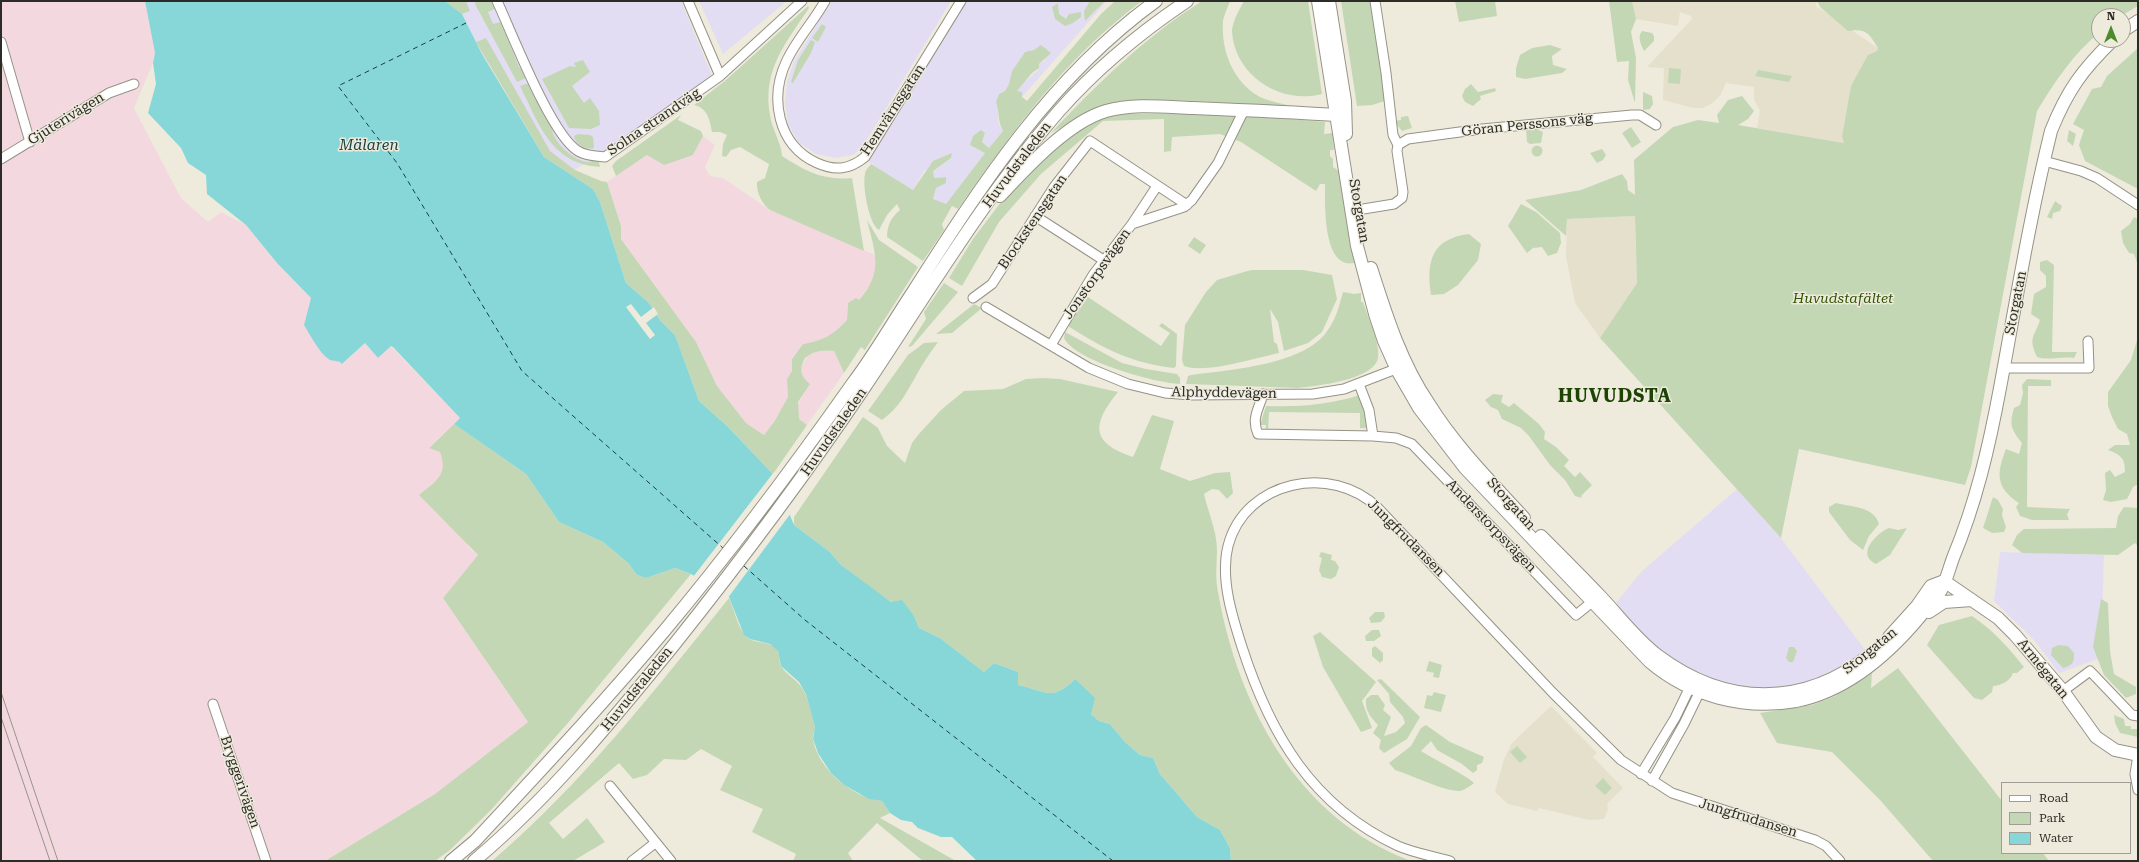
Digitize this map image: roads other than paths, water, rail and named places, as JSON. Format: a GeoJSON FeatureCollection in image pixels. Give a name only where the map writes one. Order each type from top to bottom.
{"type":"FeatureCollection","features":[{"type":"Feature","properties":{"kind":"main road","name":"Huvudstaleden"},"geometry":{"type":"LineString","coordinates":[[474,861],[561,778],[619,713],[767,526],[860,384],[966,212],[1003,158],[1027,127],[1051,97],[1102,45],[1156,1]]}},
{"type":"Feature","properties":{"kind":"main road","name":"Huvudstaleden"},"geometry":{"type":"LineString","coordinates":[[451,861],[474,840],[605,699],[666,629],[750,525],[860,384],[1013,167],[1060,110],[1102,68],[1165,16],[1187,1]]}},
{"type":"Feature","properties":{"kind":"main road","name":"Storgatan"},"geometry":{"type":"LineString","coordinates":[[1318,1],[1336,115],[1355,211],[1369,263],[1401,367],[1419,408],[1465,468],[1596,599],[1650,662],[1676,681],[1765,695],[1799,691],[1832,680],[1860,663],[1900,628],[1931,586],[1944,581]]}},
{"type":"Feature","properties":{"kind":"main road","name":"Storgatan"},"geometry":{"type":"LineString","coordinates":[[1329,1],[1345,101],[1345,126],[1355,211]]}},
{"type":"Feature","properties":{"kind":"main road","name":"Storgatan"},"geometry":{"type":"LineString","coordinates":[[1909,630],[1940,592],[1972,509],[1988,451],[2051,131],[2063,103],[2074,83],[2106,48]]}},
{"type":"Feature","properties":{"kind":"main road"},"geometry":{"type":"LineString","coordinates":[[966,234],[1030,164],[1071,130],[1105,111],[1147,106],[1336,115]]}},
{"type":"Feature","properties":{"kind":"main road","name":"Armégatan"},"geometry":{"type":"LineString","coordinates":[[1944,581],[1998,618],[2015,635],[2063,691],[2096,737],[2115,750],[2138,755]]}},
{"type":"Feature","properties":{"kind":"main road","name":"Storgatan"},"geometry":{"type":"LineString","coordinates":[[1697,684],[1720,698],[1748,704],[1770,704],[1800,700],[1837,687],[1863,670],[1887,651],[1938,604],[1949,601],[1972,600]]}},
{"type":"Feature","properties":{"kind":"street","name":"Solna strandväg"},"geometry":{"type":"LineString","coordinates":[[497,1],[554,123],[570,144],[578,151],[589,155],[605,157],[720,76],[802,1]]}},
{"type":"Feature","properties":{"kind":"street"},"geometry":{"type":"LineString","coordinates":[[688,1],[720,76]]}},
{"type":"Feature","properties":{"kind":"street","name":"Hemvärnsgatan"},"geometry":{"type":"LineString","coordinates":[[826,1],[786,60],[779,92],[778,114],[782,127],[795,148],[810,160],[827,167],[841,168],[854,166],[865,157],[961,1]]}},
{"type":"Feature","properties":{"kind":"street"},"geometry":{"type":"LineString","coordinates":[[1355,211],[1394,204],[1402,198],[1403,192],[1397,151],[1398,145],[1393,134],[1386,73],[1375,1]]}},
{"type":"Feature","properties":{"kind":"street"},"geometry":{"type":"LineString","coordinates":[[1,42],[30,142]]}},
{"type":"Feature","properties":{"kind":"street","name":"Gjuterivägen"},"geometry":{"type":"LineString","coordinates":[[1,159],[108,93],[134,84]]}},
{"type":"Feature","properties":{"kind":"street"},"geometry":{"type":"LineString","coordinates":[[1157,186],[1187,205],[1205,184],[1218,164],[1244,110]]}},
{"type":"Feature","properties":{"kind":"street","name":"Göran Perssons väg"},"geometry":{"type":"LineString","coordinates":[[1398,145],[1408,139],[1444,134],[1632,115],[1640,115],[1656,124]]}},
{"type":"Feature","properties":{"kind":"street","name":"Blockstensgatan"},"geometry":{"type":"LineString","coordinates":[[973,298],[992,284],[1054,187],[1090,142],[1157,186]]}},
{"type":"Feature","properties":{"kind":"street"},"geometry":{"type":"LineString","coordinates":[[2044,162],[2081,171],[2097,178],[2138,205]]}},
{"type":"Feature","properties":{"kind":"street","name":"Jonstorpsvägen"},"geometry":{"type":"LineString","coordinates":[[1051,345],[1089,281],[1132,224],[1157,186]]}},
{"type":"Feature","properties":{"kind":"street","name":"Jonstorpsvägen"},"geometry":{"type":"LineString","coordinates":[[1132,224],[1187,205]]}},
{"type":"Feature","properties":{"kind":"street"},"geometry":{"type":"LineString","coordinates":[[1035,216],[1105,261]]}},
{"type":"Feature","properties":{"kind":"street","name":"Alphyddevägen"},"geometry":{"type":"LineString","coordinates":[[986,307],[1089,368],[1122,381],[1165,393],[1192,395],[1314,394],[1344,389],[1401,367]]}},
{"type":"Feature","properties":{"kind":"street"},"geometry":{"type":"LineString","coordinates":[[2004,368],[2089,368],[2088,341]]}},
{"type":"Feature","properties":{"kind":"street"},"geometry":{"type":"LineString","coordinates":[[1359,384],[1369,410],[1373,436]]}},
{"type":"Feature","properties":{"kind":"street","name":"Anderstorpsvägen"},"geometry":{"type":"LineString","coordinates":[[1263,394],[1255,412],[1255,426],[1258,434],[1373,436],[1396,438],[1412,444],[1576,615],[1596,599]]}},
{"type":"Feature","properties":{"kind":"street","name":"Jungfrudansen"},"geometry":{"type":"LineString","coordinates":[[1450,861],[1400,847],[1363,827],[1328,800],[1295,762],[1268,714],[1249,669],[1239,636],[1226,575],[1228,544],[1234,531],[1240,521],[1256,503],[1277,490],[1289,485],[1312,482],[1335,484],[1360,494],[1378,508],[1553,693],[1621,760],[1672,793],[1816,840],[1826,846],[1840,861]]}},
{"type":"Feature","properties":{"kind":"street"},"geometry":{"type":"LineString","coordinates":[[2063,691],[2090,671],[2132,715],[2138,716]]}},
{"type":"Feature","properties":{"kind":"street"},"geometry":{"type":"LineString","coordinates":[[1641,774],[1674,718],[1697,684]]}},
{"type":"Feature","properties":{"kind":"street"},"geometry":{"type":"LineString","coordinates":[[1652,781],[1684,724],[1697,684]]}},
{"type":"Feature","properties":{"kind":"street","name":"Bryggerivägen"},"geometry":{"type":"LineString","coordinates":[[213,704],[266,861]]}},
{"type":"Feature","properties":{"kind":"street"},"geometry":{"type":"LineString","coordinates":[[2138,755],[2135,774],[2138,790]]}},
{"type":"Feature","properties":{"kind":"street"},"geometry":{"type":"LineString","coordinates":[[610,786],[671,861]]}},
{"type":"Feature","properties":{"kind":"street"},"geometry":{"type":"LineString","coordinates":[[632,861],[655,843]]}},
{"type":"Feature","properties":{"kind":"water","name":"Mälaren"},"geometry":{"type":"Polygon","coordinates":[[[145,1],[445,1],[462,14],[482,54],[544,157],[593,189],[600,202],[626,283],[649,303],[660,320],[675,335],[699,401],[727,426],[773,474],[794,525],[830,552],[841,565],[891,602],[902,600],[914,616],[919,628],[940,638],[984,672],[994,663],[1018,672],[1018,685],[1048,693],[1054,693],[1060,690],[1075,679],[1095,698],[1091,714],[1099,721],[1110,724],[1125,742],[1140,755],[1153,758],[1160,774],[1197,817],[1220,830],[1230,848],[1231,861],[977,861],[952,837],[941,837],[918,828],[912,822],[901,820],[890,813],[882,801],[869,799],[844,785],[831,773],[818,753],[813,739],[815,727],[806,694],[799,682],[781,666],[778,651],[770,644],[750,639],[744,635],[729,597],[691,574],[675,568],[646,578],[637,575],[628,563],[603,542],[559,522],[526,474],[454,424],[460,418],[393,347],[391,346],[378,358],[365,343],[342,364],[330,360],[322,353],[304,325],[311,298],[277,263],[246,225],[207,194],[206,175],[188,163],[181,148],[148,113],[156,84],[153,63],[155,53],[145,1]]]}},
{"type":"Feature","properties":{"kind":"tram line"},"geometry":{"type":"LineString","coordinates":[[1,692],[58,861]]}},
{"type":"Feature","properties":{"kind":"tram line"},"geometry":{"type":"LineString","coordinates":[[1,717],[50,861]]}},
{"type":"Feature","properties":{"kind":"district","name":"HUVUDSTA"},"geometry":{"type":"Point","coordinates":[1615,397]}},
{"type":"Feature","properties":{"kind":"park label","name":"Huvudstafältet"},"geometry":{"type":"Point","coordinates":[1843,299]}}]}
